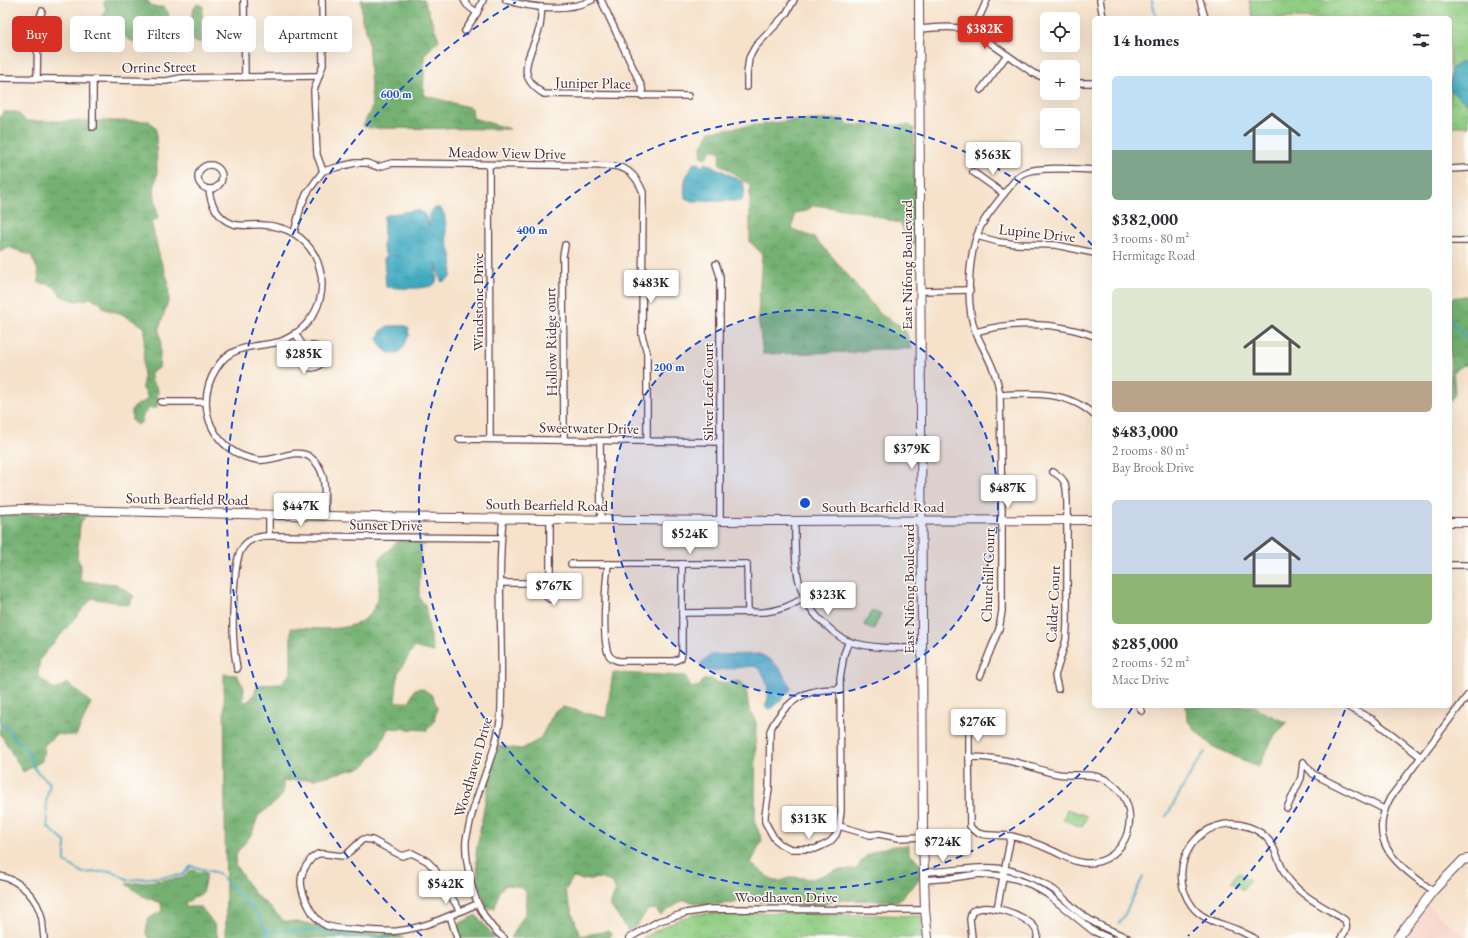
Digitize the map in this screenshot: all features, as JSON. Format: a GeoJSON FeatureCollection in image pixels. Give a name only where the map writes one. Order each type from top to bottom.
{"type":"FeatureCollection","features":[{"type":"Feature","properties":{"kind":"street"},"geometry":{"type":"LineString","coordinates":[[244,0],[245,78]]}},
{"type":"Feature","properties":{"kind":"street"},"geometry":{"type":"LineString","coordinates":[[294,233],[301,206],[307,193],[323,171],[317,155],[314,90],[323,65],[322,0]]}},
{"type":"Feature","properties":{"kind":"street"},"geometry":{"type":"LineString","coordinates":[[464,0],[467,5],[477,13]]}},
{"type":"Feature","properties":{"kind":"street"},"geometry":{"type":"LineString","coordinates":[[465,32],[483,0]]}},
{"type":"Feature","properties":{"kind":"street"},"geometry":{"type":"LineString","coordinates":[[506,0],[529,6],[542,7],[576,5],[592,0]]}},
{"type":"Feature","properties":{"kind":"street","name":"Juniper Place"},"geometry":{"type":"LineString","coordinates":[[601,0],[642,86],[643,96]]}},
{"type":"Feature","properties":{"kind":"street"},"geometry":{"type":"LineString","coordinates":[[747,87],[749,58],[756,47],[786,14],[794,0]]}},
{"type":"Feature","properties":{"kind":"street","name":"East Nifong Boulevard"},"geometry":{"type":"LineString","coordinates":[[919,0],[924,876],[928,938]]}},
{"type":"Feature","properties":{"kind":"street"},"geometry":{"type":"LineString","coordinates":[[973,31],[987,0]]}},
{"type":"Feature","properties":{"kind":"street"},"geometry":{"type":"LineString","coordinates":[[1100,0],[1103,16]]}},
{"type":"Feature","properties":{"kind":"street"},"geometry":{"type":"LineString","coordinates":[[1200,0],[1204,16]]}},
{"type":"Feature","properties":{"kind":"street","name":"Juniper Place"},"geometry":{"type":"LineString","coordinates":[[542,7],[540,25],[525,66],[528,80],[536,89],[544,94],[688,96]]}},
{"type":"Feature","properties":{"kind":"street"},"geometry":{"type":"LineString","coordinates":[[37,79],[38,23],[42,12]]}},
{"type":"Feature","properties":{"kind":"street"},"geometry":{"type":"LineString","coordinates":[[919,29],[965,28],[973,31],[1033,73],[1040,76]]}},
{"type":"Feature","properties":{"kind":"street"},"geometry":{"type":"LineString","coordinates":[[980,90],[1007,55]]}},
{"type":"Feature","properties":{"kind":"street","name":"Orrine Street"},"geometry":{"type":"LineString","coordinates":[[0,78],[166,80],[181,78],[319,76]]}},
{"type":"Feature","properties":{"kind":"street"},"geometry":{"type":"LineString","coordinates":[[93,80],[94,127]]}},
{"type":"Feature","properties":{"kind":"street"},"geometry":{"type":"LineString","coordinates":[[1080,83],[1092,83]]}},
{"type":"Feature","properties":{"kind":"street","name":"Meadow View Drive"},"geometry":{"type":"LineString","coordinates":[[323,171],[338,166],[355,163],[367,163],[378,167],[392,163],[614,166],[622,167],[634,175],[642,192],[642,335],[647,353],[647,441]]}},
{"type":"Feature","properties":{"kind":"street"},"geometry":{"type":"LineString","coordinates":[[208,165],[219,170],[221,177],[221,181],[216,187],[209,189],[202,186],[198,179],[201,169],[208,165]]}},
{"type":"Feature","properties":{"kind":"street","name":"Windstone Drive"},"geometry":{"type":"LineString","coordinates":[[489,165],[490,439]]}},
{"type":"Feature","properties":{"kind":"street"},"geometry":{"type":"LineString","coordinates":[[1452,169],[1468,168]]}},
{"type":"Feature","properties":{"kind":"street","name":"Churchill Court"},"geometry":{"type":"LineString","coordinates":[[980,676],[1001,622],[1002,519],[1000,395],[996,375],[971,318],[971,265],[977,236],[981,227],[1017,177],[1031,170],[1092,170]]}},
{"type":"Feature","properties":{"kind":"street"},"geometry":{"type":"LineString","coordinates":[[973,172],[1004,194]]}},
{"type":"Feature","properties":{"kind":"street"},"geometry":{"type":"LineString","coordinates":[[209,189],[210,198],[215,210],[224,219],[233,224],[278,227],[294,233],[305,243],[314,256],[319,268],[321,282],[319,307],[311,320],[281,342],[245,348],[227,356],[215,371],[209,384],[206,402],[208,418],[212,428],[218,438],[235,452],[258,460],[271,460],[295,453],[303,453],[311,458],[323,473],[324,516]]}},
{"type":"Feature","properties":{"kind":"street","name":"Lupine Drive"},"geometry":{"type":"LineString","coordinates":[[977,236],[999,242],[1056,245],[1092,253]]}},
{"type":"Feature","properties":{"kind":"street"},"geometry":{"type":"LineString","coordinates":[[1452,241],[1468,241]]}},
{"type":"Feature","properties":{"kind":"street","name":"Hollow Ridge ourt"},"geometry":{"type":"LineString","coordinates":[[564,440],[562,256],[565,245]]}},
{"type":"Feature","properties":{"kind":"street","name":"Silver Leaf Court"},"geometry":{"type":"LineString","coordinates":[[716,264],[720,276],[720,521]]}},
{"type":"Feature","properties":{"kind":"street"},"geometry":{"type":"LineString","coordinates":[[920,292],[970,290]]}},
{"type":"Feature","properties":{"kind":"street"},"geometry":{"type":"LineString","coordinates":[[976,332],[1006,325],[1049,325],[1063,327],[1092,335]]}},
{"type":"Feature","properties":{"kind":"street"},"geometry":{"type":"LineString","coordinates":[[295,333],[305,349]]}},
{"type":"Feature","properties":{"kind":"street"},"geometry":{"type":"LineString","coordinates":[[1000,395],[1031,393],[1046,394],[1077,403],[1092,413]]}},
{"type":"Feature","properties":{"kind":"street"},"geometry":{"type":"LineString","coordinates":[[161,402],[206,402]]}},
{"type":"Feature","properties":{"kind":"street","name":"Sweetwater Drive"},"geometry":{"type":"LineString","coordinates":[[458,439],[720,442]]}},
{"type":"Feature","properties":{"kind":"street"},"geometry":{"type":"LineString","coordinates":[[600,441],[601,520]]}},
{"type":"Feature","properties":{"kind":"street","name":"Calder Court"},"geometry":{"type":"LineString","coordinates":[[1054,472],[1061,476],[1066,484],[1067,520],[1067,625],[1066,640],[1055,676],[1058,689]]}},
{"type":"Feature","properties":{"kind":"street","name":"South Bearfield Road"},"geometry":{"type":"LineString","coordinates":[[0,510],[30,509],[324,516],[601,520],[1092,520]]}},
{"type":"Feature","properties":{"kind":"street"},"geometry":{"type":"LineString","coordinates":[[269,514],[269,536]]}},
{"type":"Feature","properties":{"kind":"street","name":"Woodhaven Drive"},"geometry":{"type":"LineString","coordinates":[[503,518],[501,538],[501,711],[497,737],[472,812],[466,839],[466,862],[477,904],[497,933],[504,938]]}},
{"type":"Feature","properties":{"kind":"street"},"geometry":{"type":"LineString","coordinates":[[501,584],[550,586],[550,519]]}},
{"type":"Feature","properties":{"kind":"street"},"geometry":{"type":"LineString","coordinates":[[795,521],[795,562],[797,578],[804,598],[812,611],[823,623],[849,641],[881,648],[923,648]]}},
{"type":"Feature","properties":{"kind":"street"},"geometry":{"type":"LineString","coordinates":[[1452,522],[1468,522]]}},
{"type":"Feature","properties":{"kind":"street","name":"Sunset Drive"},"geometry":{"type":"LineString","coordinates":[[237,669],[234,644],[234,584],[237,559],[241,550],[253,538],[269,536],[501,538]]}},
{"type":"Feature","properties":{"kind":"street"},"geometry":{"type":"LineString","coordinates":[[571,564],[747,564],[748,612]]}},
{"type":"Feature","properties":{"kind":"street"},"geometry":{"type":"LineString","coordinates":[[608,564],[604,601],[606,642],[609,656],[614,660],[674,661],[681,658],[682,652],[682,564]]}},
{"type":"Feature","properties":{"kind":"street"},"geometry":{"type":"LineString","coordinates":[[1452,565],[1468,566]]}},
{"type":"Feature","properties":{"kind":"street"},"geometry":{"type":"LineString","coordinates":[[682,613],[776,611],[787,608],[804,598]]}},
{"type":"Feature","properties":{"kind":"street"},"geometry":{"type":"LineString","coordinates":[[840,689],[812,692],[803,695],[785,708],[770,731],[769,790],[765,822],[774,838],[780,844],[791,849],[815,848],[822,846],[830,842],[836,835],[839,826],[842,795],[841,667],[849,641]]}},
{"type":"Feature","properties":{"kind":"street"},"geometry":{"type":"LineString","coordinates":[[1433,891],[1400,866],[1386,849],[1383,839],[1382,824],[1384,809],[1390,798],[1468,695]]}},
{"type":"Feature","properties":{"kind":"street"},"geometry":{"type":"LineString","coordinates":[[1350,708],[1372,720],[1421,757]]}},
{"type":"Feature","properties":{"kind":"street"},"geometry":{"type":"LineString","coordinates":[[969,730],[969,757],[970,826],[972,831],[978,834],[1021,838],[1052,850],[1069,860],[1086,863],[1095,862],[1111,854],[1119,848],[1126,837],[1130,824],[1128,804],[1122,793],[1112,783],[1102,777],[1090,774],[1059,774],[997,758],[969,757]]}},
{"type":"Feature","properties":{"kind":"street"},"geometry":{"type":"LineString","coordinates":[[1287,808],[1301,778],[1303,762],[1313,774],[1384,809]]}},
{"type":"Feature","properties":{"kind":"street"},"geometry":{"type":"LineString","coordinates":[[1254,938],[1236,929],[1200,915],[1192,906],[1185,894],[1182,879],[1182,865],[1187,852],[1192,844],[1201,835],[1214,827],[1238,824],[1249,827],[1267,838],[1274,848],[1290,881],[1300,891],[1345,920],[1347,930],[1341,938]]}},
{"type":"Feature","properties":{"kind":"street"},"geometry":{"type":"LineString","coordinates":[[839,826],[870,835],[879,834],[899,838],[924,837]]}},
{"type":"Feature","properties":{"kind":"street"},"geometry":{"type":"LineString","coordinates":[[997,909],[1011,836]]}},
{"type":"Feature","properties":{"kind":"street"},"geometry":{"type":"LineString","coordinates":[[460,911],[434,868],[427,861],[412,854],[402,856],[372,840],[364,839],[358,842],[345,856],[318,854],[306,865],[300,883],[302,894],[312,914],[319,922],[327,926],[340,929],[396,931],[436,922],[477,904]]}},
{"type":"Feature","properties":{"kind":"street"},"geometry":{"type":"LineString","coordinates":[[1397,938],[1433,891],[1464,860],[1468,859]]}},
{"type":"Feature","properties":{"kind":"street"},"geometry":{"type":"LineString","coordinates":[[924,876],[979,867],[1004,869],[1034,878],[1053,890],[1084,916],[1097,924],[1128,938]]}},
{"type":"Feature","properties":{"kind":"street"},"geometry":{"type":"LineString","coordinates":[[957,870],[958,877]]}},
{"type":"Feature","properties":{"kind":"street"},"geometry":{"type":"LineString","coordinates":[[924,876],[958,877],[979,874],[1003,876],[1016,879],[1032,885],[1047,894],[1093,930],[1109,938]]}},
{"type":"Feature","properties":{"kind":"street"},"geometry":{"type":"LineString","coordinates":[[0,876],[20,884],[33,897],[42,918],[44,938]]}},
{"type":"Feature","properties":{"kind":"street"},"geometry":{"type":"LineString","coordinates":[[972,938],[970,919],[972,911],[978,908],[997,909],[1017,915],[1035,927],[1038,931],[1038,938]]}},
{"type":"Feature","properties":{"kind":"street","name":"Woodhaven Drive"},"geometry":{"type":"LineString","coordinates":[[629,938],[659,921],[686,913],[710,909],[925,910]]}},
{"type":"Feature","properties":{"kind":"street"},"geometry":{"type":"LineString","coordinates":[[450,916],[457,938]]}},
{"type":"Feature","properties":{"kind":"shaded area"},"geometry":{"type":"Polygon","coordinates":[[[1422,902],[1468,938],[1396,938],[1422,902]]]}},
{"type":"Feature","properties":{"kind":"green space"},"geometry":{"type":"Polygon","coordinates":[[[105,0],[147,0],[153,7],[163,7],[168,12],[169,16],[133,16],[133,41],[125,36],[125,16],[103,16],[106,10],[104,3],[105,0]]]}},
{"type":"Feature","properties":{"kind":"green space"},"geometry":{"type":"Polygon","coordinates":[[[361,0],[424,0],[439,40],[425,54],[423,95],[472,108],[473,118],[510,129],[370,128],[363,126],[372,107],[368,36],[362,20],[361,0]]]}},
{"type":"Feature","properties":{"kind":"green space"},"geometry":{"type":"Polygon","coordinates":[[[1249,0],[1468,0],[1468,126],[1452,126],[1452,16],[1253,16],[1249,0]]]}},
{"type":"Feature","properties":{"kind":"green space"},"geometry":{"type":"Polygon","coordinates":[[[198,4],[203,6],[201,29],[202,42],[194,42],[194,16],[192,16],[194,7],[198,4]]]}},
{"type":"Feature","properties":{"kind":"green space"},"geometry":{"type":"Polygon","coordinates":[[[3,112],[17,112],[26,121],[149,121],[156,128],[157,174],[154,190],[158,219],[151,221],[160,259],[168,280],[169,298],[159,329],[161,342],[159,368],[151,372],[151,380],[158,389],[157,408],[149,408],[143,415],[142,422],[137,425],[132,421],[132,409],[147,400],[147,395],[142,387],[144,376],[145,329],[143,326],[120,313],[104,309],[100,302],[91,298],[76,301],[61,296],[52,286],[39,283],[38,271],[31,255],[8,247],[0,251],[0,118],[3,112]]]}},
{"type":"Feature","properties":{"kind":"green space"},"geometry":{"type":"Polygon","coordinates":[[[843,119],[849,125],[909,125],[914,129],[915,244],[909,245],[901,224],[864,212],[814,205],[806,211],[795,213],[792,229],[813,237],[829,253],[881,315],[899,325],[906,332],[912,349],[875,349],[854,352],[763,354],[758,316],[762,254],[750,242],[750,185],[719,163],[721,155],[718,150],[711,150],[707,157],[702,157],[701,148],[710,131],[788,121],[843,119]]]}},
{"type":"Feature","properties":{"kind":"green space"},"geometry":{"type":"Polygon","coordinates":[[[1468,297],[1468,365],[1464,365],[1453,371],[1455,393],[1452,398],[1452,298],[1468,297]]]}},
{"type":"Feature","properties":{"kind":"green space"},"geometry":{"type":"Polygon","coordinates":[[[0,514],[86,514],[80,525],[77,558],[81,566],[80,581],[116,584],[134,596],[128,605],[92,598],[40,659],[38,676],[55,690],[67,683],[91,703],[76,736],[56,734],[44,746],[42,761],[23,772],[0,733],[0,514]]]}},
{"type":"Feature","properties":{"kind":"green space"},"geometry":{"type":"Polygon","coordinates":[[[398,541],[421,541],[419,597],[425,605],[433,652],[414,647],[398,673],[395,702],[409,702],[415,689],[422,688],[433,696],[437,708],[434,722],[427,730],[388,728],[378,750],[363,767],[314,779],[283,781],[283,794],[277,801],[258,816],[252,834],[237,852],[235,865],[254,893],[283,921],[306,923],[338,932],[397,935],[404,938],[226,938],[224,674],[237,675],[244,688],[243,701],[246,702],[252,698],[258,685],[280,684],[291,673],[291,628],[330,629],[355,624],[365,618],[373,609],[378,596],[380,558],[398,541]]]}},
{"type":"Feature","properties":{"kind":"green space"},"geometry":{"type":"Polygon","coordinates":[[[873,610],[881,614],[873,630],[864,625],[873,610]]]}},
{"type":"Feature","properties":{"kind":"green space"},"geometry":{"type":"Polygon","coordinates":[[[613,673],[685,676],[691,688],[700,686],[703,680],[711,679],[717,683],[740,681],[746,688],[749,709],[756,722],[755,823],[762,840],[751,863],[774,881],[781,881],[792,877],[812,879],[838,870],[857,869],[861,862],[872,852],[886,847],[909,845],[909,855],[920,863],[919,880],[898,901],[837,900],[822,905],[759,902],[748,893],[735,903],[705,905],[684,900],[660,915],[656,909],[647,910],[638,924],[628,931],[610,905],[616,890],[612,882],[599,878],[583,880],[573,878],[565,891],[580,936],[608,931],[612,935],[609,938],[511,938],[526,912],[526,891],[517,886],[506,885],[499,891],[495,908],[487,908],[479,886],[476,853],[497,746],[522,749],[540,739],[555,711],[563,707],[606,718],[613,673]]]}},
{"type":"Feature","properties":{"kind":"green space"},"geometry":{"type":"Polygon","coordinates":[[[1186,708],[1258,708],[1287,723],[1275,735],[1258,767],[1212,746],[1187,720],[1186,708]]]}},
{"type":"Feature","properties":{"kind":"green space"},"geometry":{"type":"Polygon","coordinates":[[[1067,809],[1087,816],[1082,827],[1063,820],[1067,809]]]}},
{"type":"Feature","properties":{"kind":"green space"},"geometry":{"type":"Polygon","coordinates":[[[191,870],[207,873],[202,893],[185,903],[186,907],[201,907],[214,924],[218,938],[149,938],[146,934],[148,919],[162,911],[161,903],[143,896],[126,884],[183,878],[191,870]]]}},
{"type":"Feature","properties":{"kind":"green space"},"geometry":{"type":"Polygon","coordinates":[[[1238,872],[1250,880],[1243,890],[1231,882],[1238,872]]]}},
{"type":"Feature","properties":{"kind":"green space"},"geometry":{"type":"Polygon","coordinates":[[[738,912],[921,916],[923,938],[642,938],[680,919],[698,914],[738,912]]]}},
{"type":"Feature","properties":{"kind":"green space"},"geometry":{"type":"Polygon","coordinates":[[[476,915],[495,938],[458,938],[455,926],[476,915]]]}},
{"type":"Feature","properties":{"kind":"water"},"geometry":{"type":"Polygon","coordinates":[[[1468,60],[1468,104],[1452,92],[1452,68],[1459,63],[1468,60]]]}},
{"type":"Feature","properties":{"kind":"water"},"geometry":{"type":"Polygon","coordinates":[[[694,162],[699,163],[700,166],[703,166],[705,163],[711,165],[743,182],[744,192],[741,201],[692,201],[685,198],[685,182],[694,162]]]}},
{"type":"Feature","properties":{"kind":"water"},"geometry":{"type":"Polygon","coordinates":[[[435,208],[440,208],[443,212],[445,220],[448,246],[452,256],[451,277],[442,282],[436,263],[437,280],[433,285],[421,288],[386,287],[384,259],[386,255],[383,249],[384,216],[418,210],[425,215],[429,227],[429,214],[435,208]]]}},
{"type":"Feature","properties":{"kind":"water"},"geometry":{"type":"Polygon","coordinates":[[[388,326],[406,326],[409,328],[408,334],[410,334],[404,346],[395,354],[391,354],[385,350],[378,339],[381,331],[388,326]]]}},
{"type":"Feature","properties":{"kind":"water"},"geometry":{"type":"Polygon","coordinates":[[[759,654],[770,660],[778,667],[791,688],[788,693],[770,710],[766,708],[768,689],[766,680],[758,668],[754,666],[708,671],[702,668],[701,663],[711,655],[759,654]]]}},
{"type":"Feature","properties":{"kind":"waterway"},"geometry":{"type":"LineString","coordinates":[[1152,0],[1156,16]]}},
{"type":"Feature","properties":{"kind":"waterway"},"geometry":{"type":"LineString","coordinates":[[1452,322],[1464,336],[1468,337]]}},
{"type":"Feature","properties":{"kind":"waterway"},"geometry":{"type":"LineString","coordinates":[[0,721],[28,752],[36,771],[50,783],[46,802],[48,827],[65,842],[65,862],[83,873],[111,871],[129,880],[183,875],[191,866],[218,873],[259,916],[265,930],[272,938]]}},
{"type":"Feature","properties":{"kind":"waterway"},"geometry":{"type":"LineString","coordinates":[[1166,817],[1191,773],[1205,752]]}},
{"type":"Feature","properties":{"kind":"waterway"},"geometry":{"type":"LineString","coordinates":[[1119,923],[1143,877]]}},
{"type":"Feature","properties":{"kind":"waterway"},"geometry":{"type":"LineString","coordinates":[[266,930],[319,930],[354,936],[390,938]]}}]}
